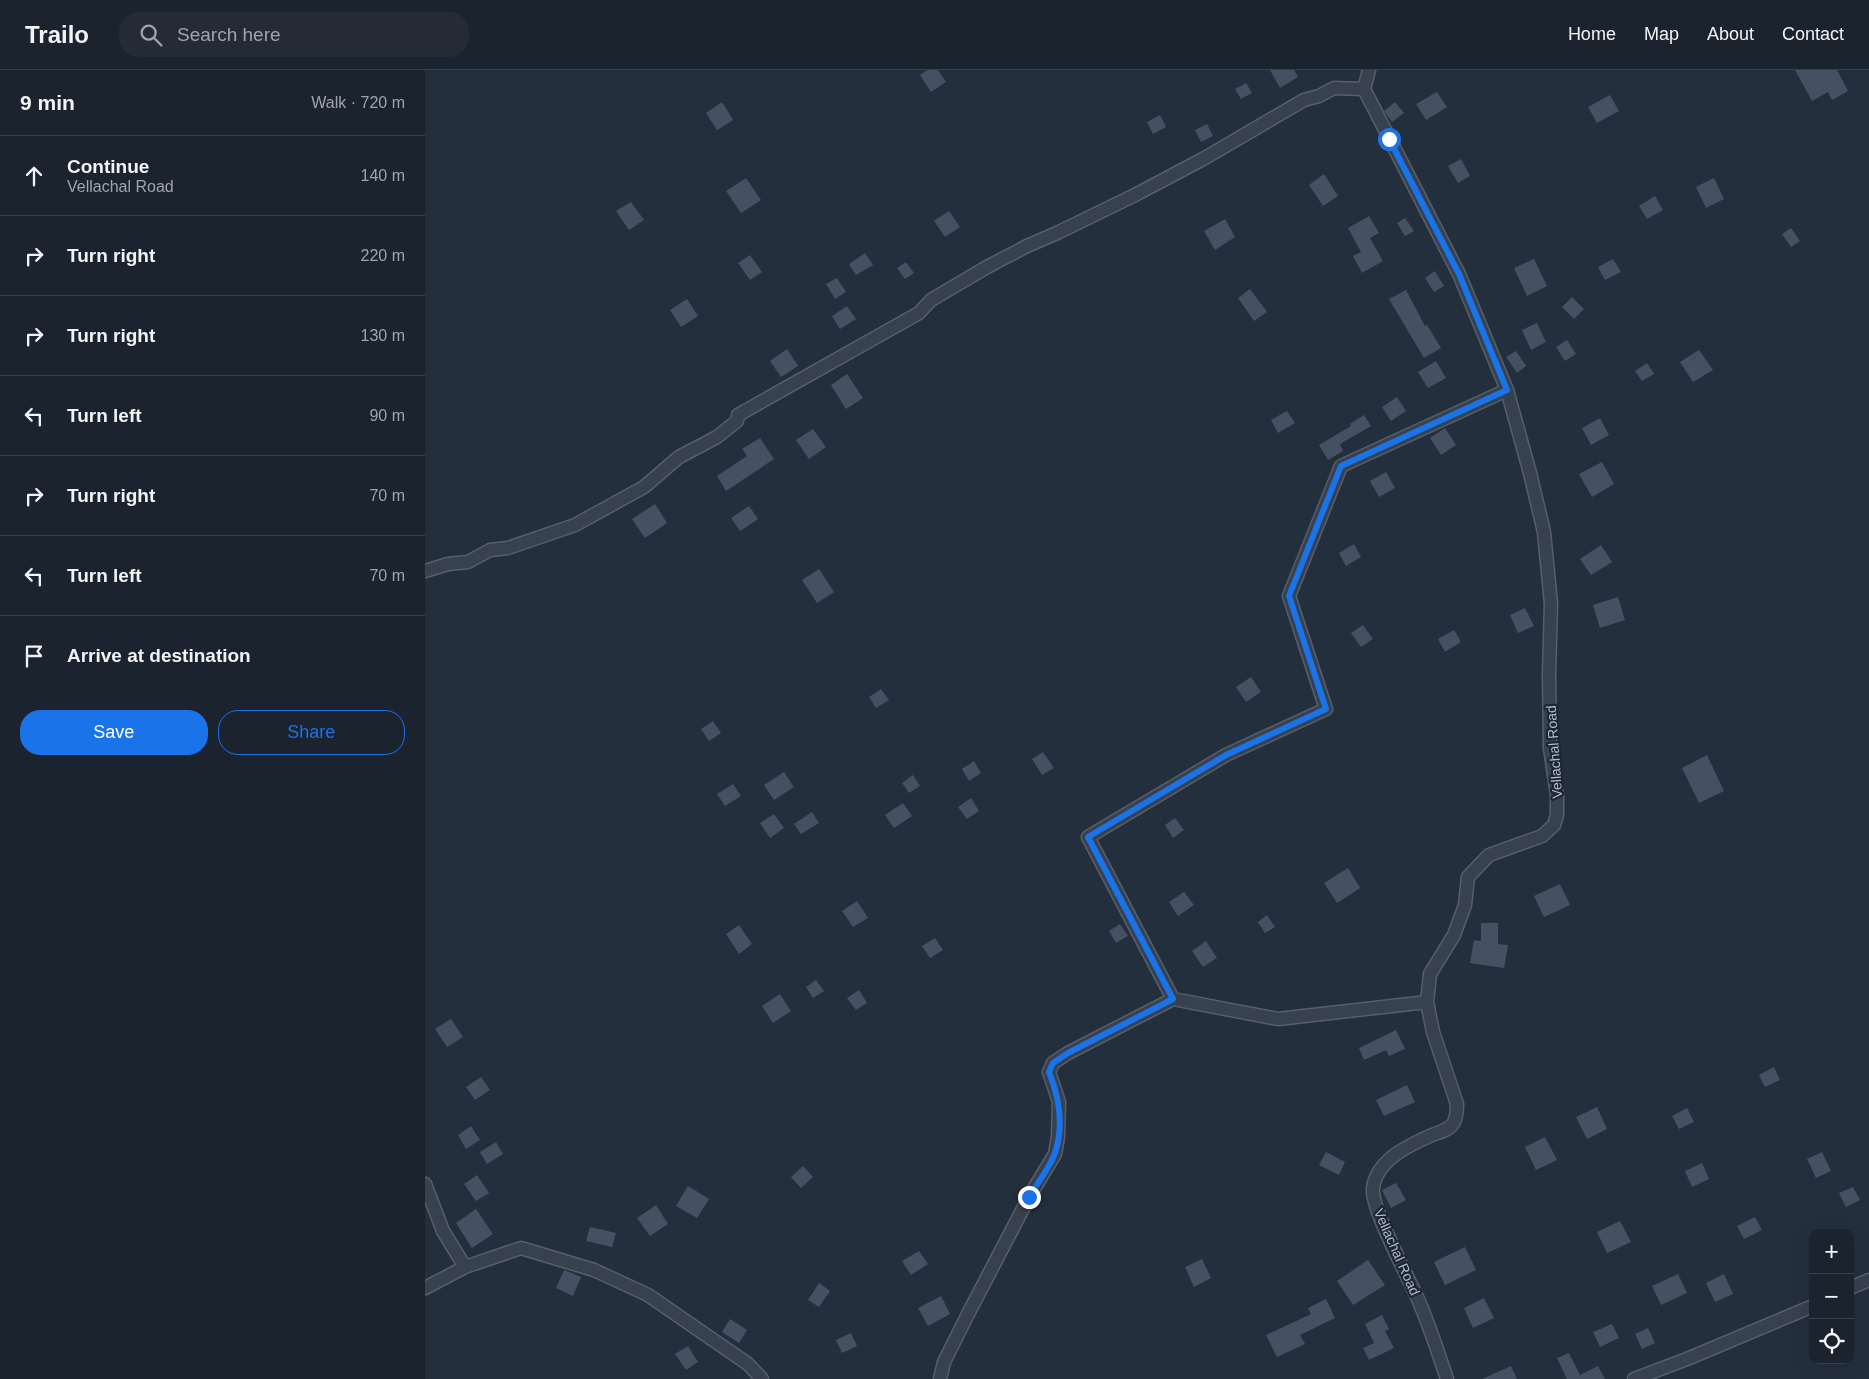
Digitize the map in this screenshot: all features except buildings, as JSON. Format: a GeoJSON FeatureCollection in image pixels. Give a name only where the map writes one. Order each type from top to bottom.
{"type":"FeatureCollection","features":[{"type":"Feature","properties":{"kind":"street"},"geometry":{"type":"LineString","coordinates":[[425,571],[448,564],[468,562],[490,550],[508,548],[563,530],[606,510],[644,487],[679,458],[717,437],[737,421],[738,415],[919,313],[931,300],[987,267],[1135,195],[1304,100],[1319,96],[1334,88],[1363,89],[1369,70]]}},
{"type":"Feature","properties":{"kind":"street","name":"Vellachal Road"},"geometry":{"type":"LineString","coordinates":[[1363,89],[1459,274],[1507,390],[1544,532],[1551,604],[1549,673],[1550,748],[1557,795],[1557,815],[1554,825],[1542,836],[1489,855],[1468,877],[1465,905],[1454,935],[1430,974],[1427,1002],[1433,1032],[1457,1104],[1457,1113],[1453,1123],[1446,1130],[1403,1150],[1384,1162],[1372,1190],[1381,1220],[1417,1298],[1447,1379]]}},
{"type":"Feature","properties":{"kind":"street"},"geometry":{"type":"LineString","coordinates":[[1173,999],[1088,837],[1226,755],[1326,709],[1289,596],[1341,466],[1507,390]]}},
{"type":"Feature","properties":{"kind":"street"},"geometry":{"type":"LineString","coordinates":[[940,1379],[944,1362],[1029,1197],[1055,1154],[1059,1102],[1049,1072],[1053,1063],[1068,1053],[1173,999],[1277,1019],[1427,1002]]}},
{"type":"Feature","properties":{"kind":"street"},"geometry":{"type":"LineString","coordinates":[[425,1184],[443,1231],[465,1266]]}},
{"type":"Feature","properties":{"kind":"street"},"geometry":{"type":"LineString","coordinates":[[425,1288],[465,1266],[521,1248],[594,1270],[648,1295],[748,1364],[762,1379]]}},
{"type":"Feature","properties":{"kind":"street"},"geometry":{"type":"LineString","coordinates":[[1854,1286],[1869,1280]]}},
{"type":"Feature","properties":{"kind":"street"},"geometry":{"type":"LineString","coordinates":[[1634,1379],[1809,1308]]}},
{"type":"Feature","properties":{"kind":"route"},"geometry":{"type":"LineString","coordinates":[[1029,1197],[1055,1154],[1058,1136],[1059,1102],[1049,1072],[1053,1063],[1068,1053],[1173,999],[1088,837],[1226,755],[1326,709],[1289,596],[1341,466],[1507,390],[1459,274],[1389,139]]}}]}
